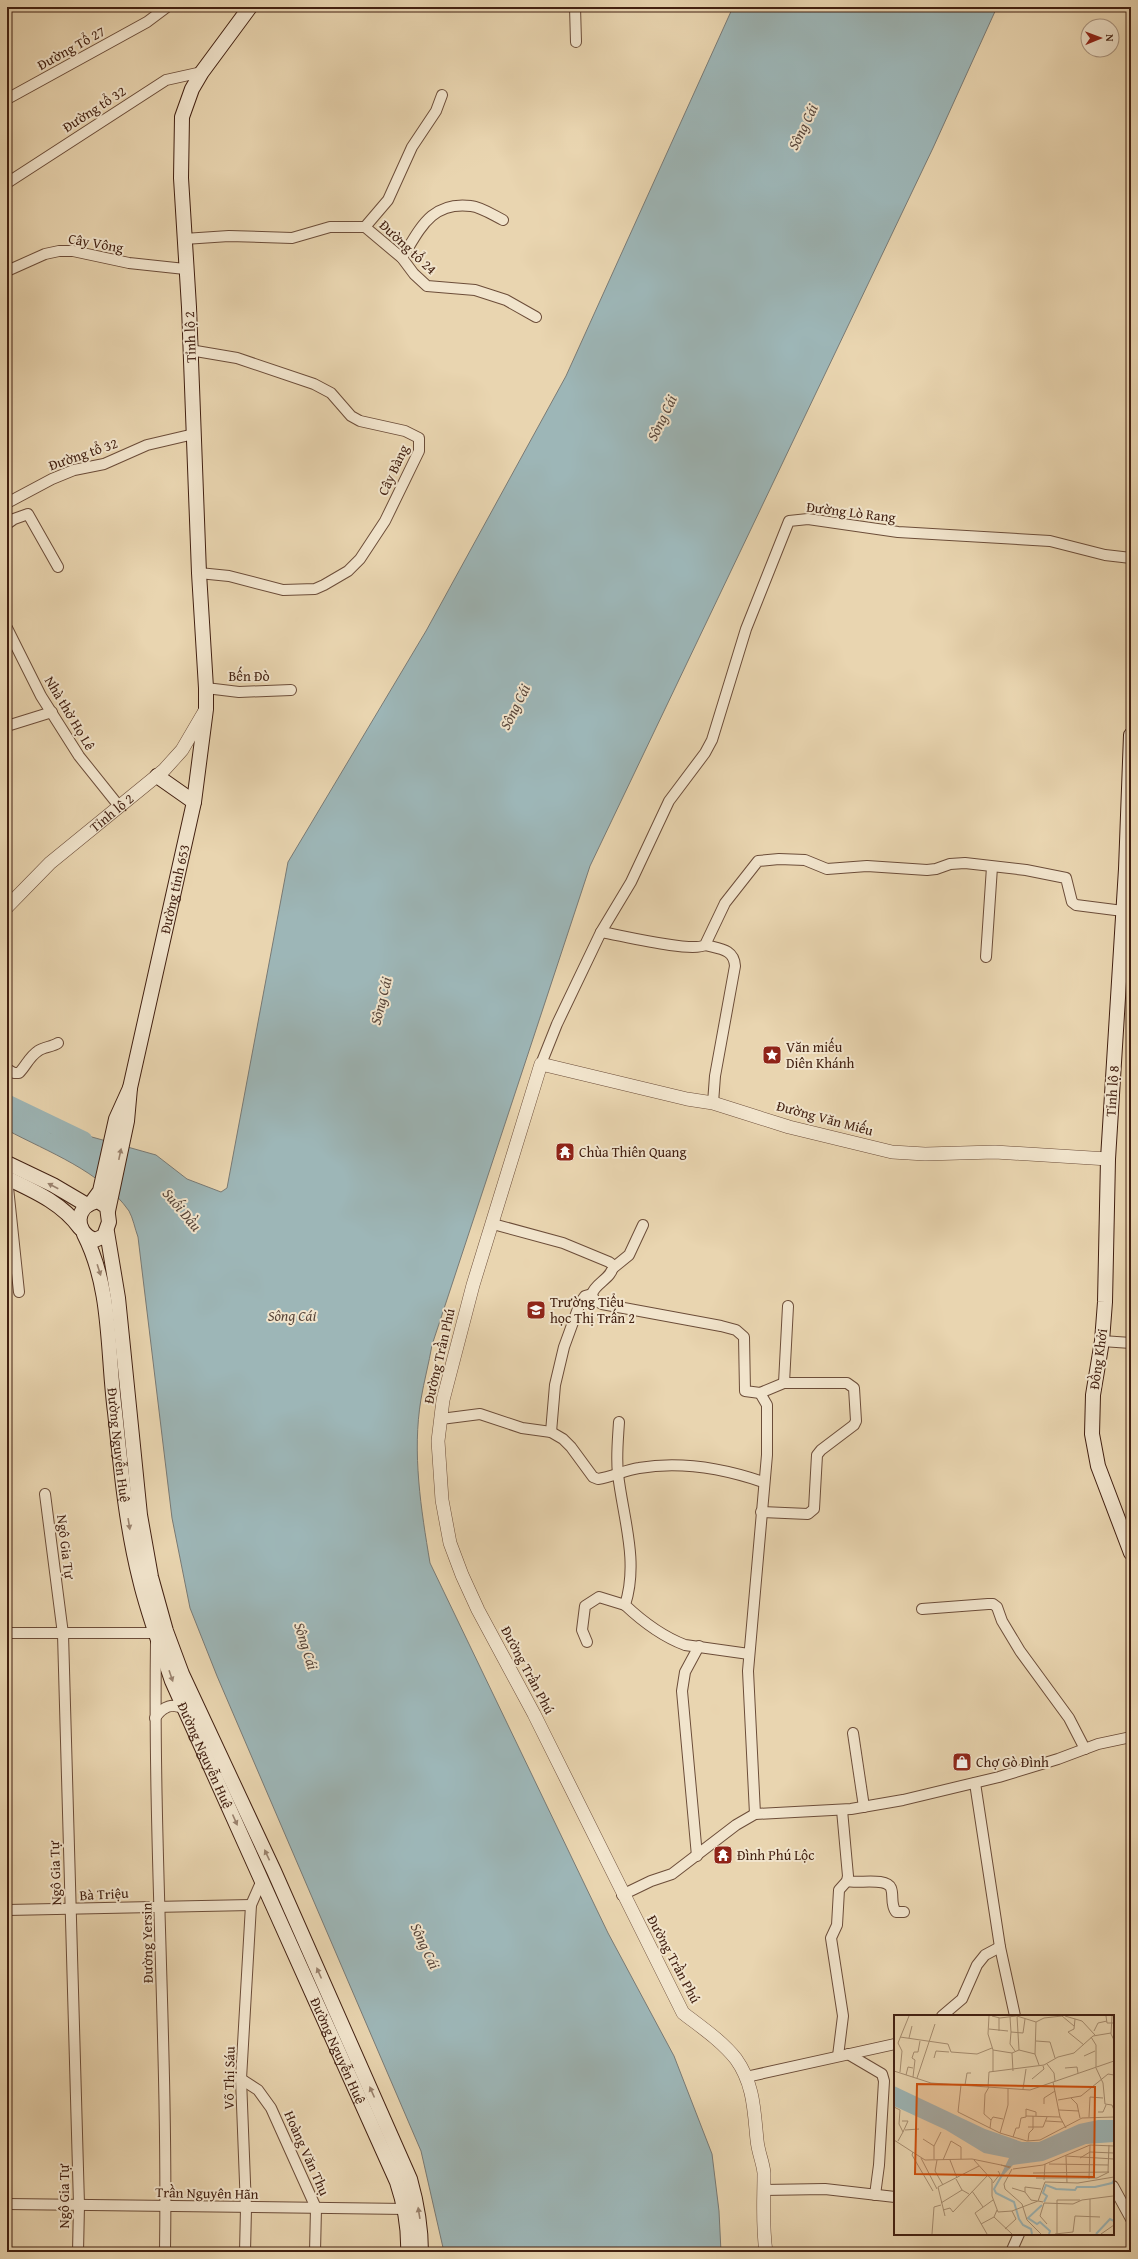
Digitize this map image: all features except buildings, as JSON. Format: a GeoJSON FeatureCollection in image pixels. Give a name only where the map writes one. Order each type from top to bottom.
{"type":"FeatureCollection","features":[{"type":"Feature","properties":{"kind":"main road","name":"Tỉnh lộ 2"},"geometry":{"type":"LineString","coordinates":[[206,688],[199,573],[194,434],[181,178],[182,117],[192,89],[202,72],[250,7]]}},
{"type":"Feature","properties":{"kind":"main road","name":"Đường tỉnh 653"},"geometry":{"type":"LineString","coordinates":[[108,1211],[107,1186],[194,802],[206,709],[206,688]]}},
{"type":"Feature","properties":{"kind":"main road","name":"Tỉnh lộ 8"},"geometry":{"type":"LineString","coordinates":[[1108,1159],[1126,905],[1131,735]]}},
{"type":"Feature","properties":{"kind":"main road"},"geometry":{"type":"LineString","coordinates":[[157,776],[194,802]]}},
{"type":"Feature","properties":{"kind":"main road","name":"Đồng Khởi"},"geometry":{"type":"LineString","coordinates":[[1108,1159],[1105,1302],[1102,1341],[1093,1395],[1092,1434],[1094,1448],[1131,1553]]}},
{"type":"Feature","properties":{"kind":"main road"},"geometry":{"type":"LineString","coordinates":[[7,1163],[90,1204],[103,1203],[108,1211],[109,1222],[107,1232],[100,1240],[89,1238],[82,1231],[80,1215],[90,1204]]}},
{"type":"Feature","properties":{"kind":"main road","name":"Đường Nguyễn Huệ"},"geometry":{"type":"LineString","coordinates":[[7,1178],[39,1193],[62,1208],[82,1231],[101,1275],[105,1300],[114,1410],[133,1551],[161,1632],[274,1871],[410,2179],[418,2207],[421,2229],[421,2252]]}},
{"type":"Feature","properties":{"kind":"main road","name":"Đường tỉnh 653"},"geometry":{"type":"LineString","coordinates":[[90,1204],[107,1186]]}},
{"type":"Feature","properties":{"kind":"main road","name":"Đường Nguyễn Huệ"},"geometry":{"type":"LineString","coordinates":[[107,1232],[118,1298],[136,1486],[144,1541],[172,1681],[397,2182],[406,2209],[409,2229],[408,2252]]}},
{"type":"Feature","properties":{"kind":"main road"},"geometry":{"type":"LineString","coordinates":[[114,1410],[129,1409]]}},
{"type":"Feature","properties":{"kind":"main road"},"geometry":{"type":"LineString","coordinates":[[262,1880],[274,1871]]}},
{"type":"Feature","properties":{"kind":"street","name":"Đường Tổ 27"},"geometry":{"type":"LineString","coordinates":[[7,99],[147,22],[167,7]]}},
{"type":"Feature","properties":{"kind":"street"},"geometry":{"type":"LineString","coordinates":[[575,7],[576,42]]}},
{"type":"Feature","properties":{"kind":"street","name":"Đường tổ 32"},"geometry":{"type":"LineString","coordinates":[[7,182],[166,80],[202,72]]}},
{"type":"Feature","properties":{"kind":"street"},"geometry":{"type":"LineString","coordinates":[[365,227],[388,200],[412,147],[436,111],[442,95]]}},
{"type":"Feature","properties":{"kind":"street"},"geometry":{"type":"LineString","coordinates":[[402,258],[426,219],[444,208],[472,206],[502,220]]}},
{"type":"Feature","properties":{"kind":"street","name":"Đường tổ 24"},"geometry":{"type":"LineString","coordinates":[[184,239],[229,236],[292,238],[330,227],[365,227],[402,258],[414,274],[427,286],[475,290],[506,300],[536,317]]}},
{"type":"Feature","properties":{"kind":"street","name":"Cây Vông"},"geometry":{"type":"LineString","coordinates":[[7,272],[45,254],[73,250],[129,263],[185,269]]}},
{"type":"Feature","properties":{"kind":"street","name":"Cây Bàng"},"geometry":{"type":"LineString","coordinates":[[190,350],[237,358],[314,384],[331,393],[351,416],[360,421],[405,431],[419,438],[420,444],[419,451],[385,521],[360,559],[348,572],[315,589],[298,590],[283,590],[229,576],[199,573]]}},
{"type":"Feature","properties":{"kind":"street","name":"Đường tổ 32"},"geometry":{"type":"LineString","coordinates":[[7,502],[52,479],[74,470],[104,464],[147,444],[194,434]]}},
{"type":"Feature","properties":{"kind":"street"},"geometry":{"type":"LineString","coordinates":[[7,524],[14,518],[28,514],[58,567]]}},
{"type":"Feature","properties":{"kind":"street","name":"Đường Lò Rang"},"geometry":{"type":"LineString","coordinates":[[601,932],[631,882],[669,801],[705,753],[717,725],[746,629],[789,521],[808,520],[898,532],[1050,541],[1105,555],[1131,558]]}},
{"type":"Feature","properties":{"kind":"street","name":"Nhà thờ Họ Lê"},"geometry":{"type":"LineString","coordinates":[[7,628],[41,696],[79,756],[119,806]]}},
{"type":"Feature","properties":{"kind":"street","name":"Bến Đò"},"geometry":{"type":"LineString","coordinates":[[206,688],[239,692],[291,690]]}},
{"type":"Feature","properties":{"kind":"street","name":"Tỉnh lộ 2"},"geometry":{"type":"LineString","coordinates":[[7,907],[50,863],[157,776],[182,750],[206,709]]}},
{"type":"Feature","properties":{"kind":"street"},"geometry":{"type":"LineString","coordinates":[[7,726],[52,712]]}},
{"type":"Feature","properties":{"kind":"street"},"geometry":{"type":"LineString","coordinates":[[705,945],[725,903],[758,861],[805,860],[827,869],[854,866],[927,870],[957,863],[992,867],[1062,876],[1068,881],[1073,903],[1126,905]]}},
{"type":"Feature","properties":{"kind":"street"},"geometry":{"type":"LineString","coordinates":[[986,957],[992,867]]}},
{"type":"Feature","properties":{"kind":"street"},"geometry":{"type":"LineString","coordinates":[[541,1064],[557,1024],[601,932],[686,947],[702,947],[705,945],[730,952],[734,958],[735,966],[715,1076],[713,1102]]}},
{"type":"Feature","properties":{"kind":"street"},"geometry":{"type":"LineString","coordinates":[[7,1069],[14,1073],[19,1073],[28,1059],[40,1049],[50,1048],[58,1043]]}},
{"type":"Feature","properties":{"kind":"street","name":"Đường Văn Miếu"},"geometry":{"type":"LineString","coordinates":[[541,1064],[687,1099],[713,1102],[789,1127],[892,1152],[925,1154],[988,1152],[1108,1159]]}},
{"type":"Feature","properties":{"kind":"street","name":"Đường Trần Phú"},"geometry":{"type":"LineString","coordinates":[[541,1064],[473,1285],[443,1400],[438,1441],[442,1500],[450,1543],[462,1575],[478,1610],[537,1720],[622,1895],[683,2013],[725,2047],[736,2059],[746,2076],[754,2104],[757,2143],[764,2173],[763,2190],[766,2252]]}},
{"type":"Feature","properties":{"kind":"street"},"geometry":{"type":"LineString","coordinates":[[7,1178],[19,1292]]}},
{"type":"Feature","properties":{"kind":"street"},"geometry":{"type":"LineString","coordinates":[[493,1224],[563,1243],[609,1262],[613,1268]]}},
{"type":"Feature","properties":{"kind":"street"},"geometry":{"type":"LineString","coordinates":[[551,1432],[555,1385],[564,1347],[580,1303],[585,1296],[592,1294],[613,1268],[629,1255],[643,1225]]}},
{"type":"Feature","properties":{"kind":"street"},"geometry":{"type":"LineString","coordinates":[[592,1294],[594,1300],[602,1304],[699,1321],[736,1330],[744,1337],[744,1388],[748,1392],[760,1393],[784,1383],[851,1384],[856,1394],[856,1421],[854,1425],[817,1455],[816,1505],[812,1512],[808,1514],[761,1512]]}},
{"type":"Feature","properties":{"kind":"street"},"geometry":{"type":"LineString","coordinates":[[784,1383],[788,1306]]}},
{"type":"Feature","properties":{"kind":"street"},"geometry":{"type":"LineString","coordinates":[[1102,1341],[1131,1344]]}},
{"type":"Feature","properties":{"kind":"street"},"geometry":{"type":"LineString","coordinates":[[754,1814],[748,1690],[749,1654],[763,1482],[767,1455],[768,1420],[767,1405],[760,1393]]}},
{"type":"Feature","properties":{"kind":"street"},"geometry":{"type":"LineString","coordinates":[[441,1419],[480,1414],[522,1428],[551,1432],[563,1439],[571,1447],[593,1477],[604,1478],[639,1468],[684,1465],[746,1476],[763,1482]]}},
{"type":"Feature","properties":{"kind":"street"},"geometry":{"type":"LineString","coordinates":[[619,1422],[618,1473],[631,1557],[631,1580],[625,1605]]}},
{"type":"Feature","properties":{"kind":"street","name":"Ngô Gia Tự"},"geometry":{"type":"LineString","coordinates":[[45,1494],[63,1634],[79,2205],[78,2252]]}},
{"type":"Feature","properties":{"kind":"street"},"geometry":{"type":"LineString","coordinates":[[587,1642],[582,1630],[585,1606],[599,1597],[625,1605],[644,1624],[685,1645],[749,1654]]}},
{"type":"Feature","properties":{"kind":"street"},"geometry":{"type":"LineString","coordinates":[[922,1609],[988,1604],[993,1604],[997,1607],[1002,1621],[1020,1651],[1069,1718],[1085,1749]]}},
{"type":"Feature","properties":{"kind":"street"},"geometry":{"type":"LineString","coordinates":[[7,1633],[63,1634],[161,1632]]}},
{"type":"Feature","properties":{"kind":"street","name":"Đường Yersin"},"geometry":{"type":"LineString","coordinates":[[161,1632],[155,1718],[161,1905],[166,2206],[165,2252]]}},
{"type":"Feature","properties":{"kind":"street"},"geometry":{"type":"LineString","coordinates":[[697,1856],[682,1691],[685,1672],[699,1646]]}},
{"type":"Feature","properties":{"kind":"street"},"geometry":{"type":"LineString","coordinates":[[155,1718],[160,1709],[165,1707],[179,1706],[186,1710]]}},
{"type":"Feature","properties":{"kind":"street"},"geometry":{"type":"LineString","coordinates":[[853,1733],[864,1807]]}},
{"type":"Feature","properties":{"kind":"street"},"geometry":{"type":"LineString","coordinates":[[622,1895],[651,1881],[672,1874],[721,1836],[754,1814],[842,1810],[903,1800],[975,1783],[1048,1762],[1085,1749],[1131,1737]]}},
{"type":"Feature","properties":{"kind":"street"},"geometry":{"type":"LineString","coordinates":[[975,1783],[1000,1947],[1015,2015]]}},
{"type":"Feature","properties":{"kind":"street"},"geometry":{"type":"LineString","coordinates":[[838,2056],[843,2016],[831,1938],[837,1925],[839,1890],[847,1881],[842,1810]]}},
{"type":"Feature","properties":{"kind":"street"},"geometry":{"type":"LineString","coordinates":[[251,1905],[262,1880]]}},
{"type":"Feature","properties":{"kind":"street"},"geometry":{"type":"LineString","coordinates":[[847,1881],[856,1883],[882,1881],[887,1883],[891,1888],[894,1909],[896,1912],[904,1912]]}},
{"type":"Feature","properties":{"kind":"street","name":"Bà Triệu"},"geometry":{"type":"LineString","coordinates":[[7,1910],[161,1905],[251,1905]]}},
{"type":"Feature","properties":{"kind":"street","name":"Võ Thị Sáu"},"geometry":{"type":"LineString","coordinates":[[245,2252],[246,2208],[241,2079],[251,1905]]}},
{"type":"Feature","properties":{"kind":"street"},"geometry":{"type":"LineString","coordinates":[[943,2015],[962,1999],[974,1970],[985,1955],[1000,1947]]}},
{"type":"Feature","properties":{"kind":"street"},"geometry":{"type":"LineString","coordinates":[[746,2076],[894,2044]]}},
{"type":"Feature","properties":{"kind":"street"},"geometry":{"type":"LineString","coordinates":[[848,2054],[882,2074],[884,2081],[879,2165],[875,2195]]}},
{"type":"Feature","properties":{"kind":"street","name":"Hoàng Văn Thụ"},"geometry":{"type":"LineString","coordinates":[[241,2079],[258,2090],[271,2108],[316,2208],[316,2252]]}},
{"type":"Feature","properties":{"kind":"street"},"geometry":{"type":"LineString","coordinates":[[1114,2188],[1131,2219]]}},
{"type":"Feature","properties":{"kind":"street"},"geometry":{"type":"LineString","coordinates":[[763,2190],[825,2189],[894,2197]]}},
{"type":"Feature","properties":{"kind":"street","name":"Trần Nguyên Hãn"},"geometry":{"type":"LineString","coordinates":[[7,2204],[406,2209]]}},
{"type":"Feature","properties":{"kind":"street"},"geometry":{"type":"LineString","coordinates":[[1011,2252],[1019,2235]]}},
{"type":"Feature","properties":{"kind":"water","name":"Sông Cái"},"geometry":{"type":"Polygon","coordinates":[[[733,7],[997,7],[933,148],[590,866],[432,1345],[421,1399],[417,1440],[421,1502],[430,1563],[608,1933],[674,2056],[712,2154],[719,2211],[721,2252],[444,2252],[421,2151],[217,1676],[190,1608],[172,1518],[138,1237],[132,1217],[117,1197],[89,1174],[73,1164],[7,1130],[7,1106],[51,1133],[67,1130],[156,1155],[187,1179],[221,1192],[227,1188],[288,862],[426,631],[566,376],[733,7]]]}},
{"type":"Feature","properties":{"kind":"waterway","name":"Suối Dầu"},"geometry":{"type":"LineString","coordinates":[[7,1103],[84,1140]]}},
{"type":"Feature","properties":{"kind":"place","name":"Văn miếu Diên Khánh"},"geometry":{"type":"Point","coordinates":[772,1055]}},
{"type":"Feature","properties":{"kind":"place","name":"Chùa Thiên Quang"},"geometry":{"type":"Point","coordinates":[565,1152]}},
{"type":"Feature","properties":{"kind":"place","name":"Trường Tiểu học Thị Trấn 2"},"geometry":{"type":"Point","coordinates":[536,1310]}},
{"type":"Feature","properties":{"kind":"place","name":"Chợ Gò Đình"},"geometry":{"type":"Point","coordinates":[962,1762]}},
{"type":"Feature","properties":{"kind":"place","name":"Đình Phú Lộc"},"geometry":{"type":"Point","coordinates":[723,1855]}}]}
